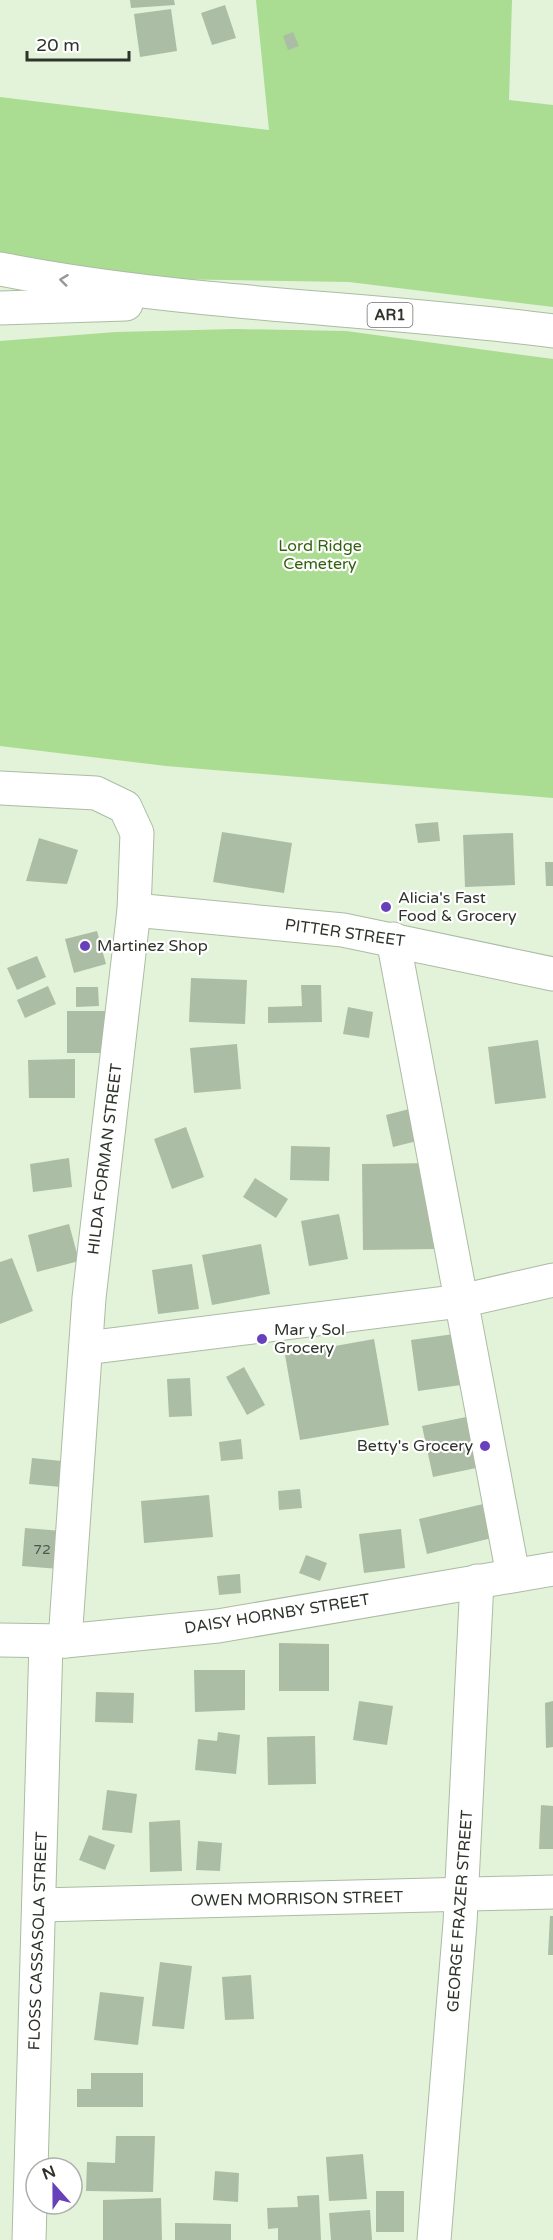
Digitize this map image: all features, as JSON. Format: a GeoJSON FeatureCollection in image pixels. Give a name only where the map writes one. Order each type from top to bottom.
{"type":"FeatureCollection","features":[{"type":"Feature","properties":{"kind":"street","name":"AR1"},"geometry":{"type":"LineString","coordinates":[[0,269],[44,278],[226,301],[553,331]]}},
{"type":"Feature","properties":{"kind":"street","name":"AR1"},"geometry":{"type":"LineString","coordinates":[[0,308],[226,301]]}},
{"type":"Feature","properties":{"kind":"street","name":"HILDA FORMAN STREET"},"geometry":{"type":"LineString","coordinates":[[0,788],[96,793],[125,807],[137,833],[134,910],[89,1298],[56,1642]]}},
{"type":"Feature","properties":{"kind":"street","name":"PITTER STREET"},"geometry":{"type":"LineString","coordinates":[[134,910],[343,930],[553,974]]}},
{"type":"Feature","properties":{"kind":"street"},"geometry":{"type":"LineString","coordinates":[[393,939],[513,1575]]}},
{"type":"Feature","properties":{"kind":"street"},"geometry":{"type":"LineString","coordinates":[[86,1348],[461,1301],[553,1280]]}},
{"type":"Feature","properties":{"kind":"street","name":"DAISY HORNBY STREET"},"geometry":{"type":"LineString","coordinates":[[0,1640],[56,1642],[218,1626],[553,1569]]}},
{"type":"Feature","properties":{"kind":"street","name":"GEORGE FRAZER STREET"},"geometry":{"type":"LineString","coordinates":[[434,2240],[462,1895],[477,1581]]}},
{"type":"Feature","properties":{"kind":"street","name":"FLOSS CASSASOLA STREET"},"geometry":{"type":"LineString","coordinates":[[29,2240],[40,1905],[56,1642]]}},
{"type":"Feature","properties":{"kind":"street","name":"OWEN MORRISON STREET"},"geometry":{"type":"LineString","coordinates":[[40,1905],[553,1892]]}},
{"type":"Feature","properties":{"kind":"green space"},"geometry":{"type":"Polygon","coordinates":[[[256,0],[512,0],[509,100],[553,105],[553,307],[349,282],[166,279],[0,267],[0,97],[269,130],[256,0]]]}},
{"type":"Feature","properties":{"kind":"green space","name":"Lord Ridge Cemetery"},"geometry":{"type":"Polygon","coordinates":[[[235,329],[346,331],[553,359],[553,798],[166,766],[0,746],[0,341],[116,332],[235,329]]]}},
{"type":"Feature","properties":{"kind":"building"},"geometry":{"type":"Polygon","coordinates":[[[130,0],[174,0],[175,5],[131,8],[130,0]]]}},
{"type":"Feature","properties":{"kind":"building"},"geometry":{"type":"Polygon","coordinates":[[[225,5],[236,38],[212,45],[201,13],[225,5]]]}},
{"type":"Feature","properties":{"kind":"building"},"geometry":{"type":"Polygon","coordinates":[[[171,9],[177,51],[140,57],[134,14],[171,9]]]}},
{"type":"Feature","properties":{"kind":"building"},"geometry":{"type":"Polygon","coordinates":[[[293,32],[299,46],[288,50],[283,36],[293,32]]]}},
{"type":"Feature","properties":{"kind":"building"},"geometry":{"type":"Polygon","coordinates":[[[438,822],[440,841],[418,843],[415,824],[438,822]]]}},
{"type":"Feature","properties":{"kind":"building"},"geometry":{"type":"Polygon","coordinates":[[[222,832],[292,843],[284,893],[213,882],[222,832]]]}},
{"type":"Feature","properties":{"kind":"building"},"geometry":{"type":"Polygon","coordinates":[[[513,833],[515,885],[465,887],[463,835],[513,833]]]}},
{"type":"Feature","properties":{"kind":"building"},"geometry":{"type":"Polygon","coordinates":[[[39,838],[78,850],[67,884],[26,881],[39,838]]]}},
{"type":"Feature","properties":{"kind":"building"},"geometry":{"type":"Polygon","coordinates":[[[545,862],[553,862],[553,886],[546,886],[545,862]]]}},
{"type":"Feature","properties":{"kind":"building"},"geometry":{"type":"Polygon","coordinates":[[[97,931],[106,964],[74,973],[65,939],[97,931]]]}},
{"type":"Feature","properties":{"kind":"building"},"geometry":{"type":"Polygon","coordinates":[[[37,956],[46,977],[17,990],[7,968],[37,956]]]}},
{"type":"Feature","properties":{"kind":"building"},"geometry":{"type":"Polygon","coordinates":[[[191,978],[247,980],[245,1024],[189,1022],[191,978]]]}},
{"type":"Feature","properties":{"kind":"building"},"geometry":{"type":"Polygon","coordinates":[[[301,985],[321,985],[322,1022],[268,1023],[268,1007],[302,1006],[301,985]]]}},
{"type":"Feature","properties":{"kind":"building"},"geometry":{"type":"Polygon","coordinates":[[[48,986],[56,1004],[25,1018],[17,1000],[48,986]]]}},
{"type":"Feature","properties":{"kind":"building"},"geometry":{"type":"Polygon","coordinates":[[[76,987],[98,987],[99,1006],[76,1007],[76,987]]]}},
{"type":"Feature","properties":{"kind":"building"},"geometry":{"type":"Polygon","coordinates":[[[348,1007],[373,1012],[369,1038],[343,1034],[348,1007]]]}},
{"type":"Feature","properties":{"kind":"building"},"geometry":{"type":"Polygon","coordinates":[[[67,1011],[110,1011],[110,1053],[67,1053],[67,1011]]]}},
{"type":"Feature","properties":{"kind":"building"},"geometry":{"type":"Polygon","coordinates":[[[538,1040],[546,1098],[495,1104],[488,1047],[538,1040]]]}},
{"type":"Feature","properties":{"kind":"building"},"geometry":{"type":"Polygon","coordinates":[[[237,1044],[241,1089],[194,1093],[190,1048],[237,1044]]]}},
{"type":"Feature","properties":{"kind":"building"},"geometry":{"type":"Polygon","coordinates":[[[75,1059],[75,1098],[29,1098],[28,1060],[75,1059]]]}},
{"type":"Feature","properties":{"kind":"building"},"geometry":{"type":"Polygon","coordinates":[[[413,1108],[421,1140],[393,1147],[386,1115],[413,1108]]]}},
{"type":"Feature","properties":{"kind":"building"},"geometry":{"type":"Polygon","coordinates":[[[186,1127],[204,1177],[172,1189],[154,1139],[186,1127]]]}},
{"type":"Feature","properties":{"kind":"building"},"geometry":{"type":"Polygon","coordinates":[[[291,1146],[330,1147],[329,1181],[290,1180],[291,1146]]]}},
{"type":"Feature","properties":{"kind":"building"},"geometry":{"type":"Polygon","coordinates":[[[69,1158],[72,1187],[33,1192],[30,1164],[69,1158]]]}},
{"type":"Feature","properties":{"kind":"building"},"geometry":{"type":"Polygon","coordinates":[[[433,1163],[434,1249],[363,1250],[362,1164],[433,1163]]]}},
{"type":"Feature","properties":{"kind":"building"},"geometry":{"type":"Polygon","coordinates":[[[255,1178],[288,1199],[276,1218],[243,1197],[255,1178]]]}},
{"type":"Feature","properties":{"kind":"building"},"geometry":{"type":"Polygon","coordinates":[[[339,1214],[348,1259],[309,1266],[301,1221],[339,1214]]]}},
{"type":"Feature","properties":{"kind":"building"},"geometry":{"type":"Polygon","coordinates":[[[69,1224],[79,1261],[37,1272],[28,1235],[69,1224]]]}},
{"type":"Feature","properties":{"kind":"building"},"geometry":{"type":"Polygon","coordinates":[[[261,1244],[270,1294],[212,1305],[202,1255],[261,1244]]]}},
{"type":"Feature","properties":{"kind":"building"},"geometry":{"type":"Polygon","coordinates":[[[12,1258],[33,1311],[0,1324],[0,1262],[12,1258]]]}},
{"type":"Feature","properties":{"kind":"building"},"geometry":{"type":"Polygon","coordinates":[[[192,1264],[199,1309],[158,1314],[152,1270],[192,1264]]]}},
{"type":"Feature","properties":{"kind":"building"},"geometry":{"type":"Polygon","coordinates":[[[454,1334],[461,1385],[418,1391],[411,1340],[454,1334]]]}},
{"type":"Feature","properties":{"kind":"building"},"geometry":{"type":"Polygon","coordinates":[[[374,1339],[389,1425],[300,1440],[285,1355],[374,1339]]]}},
{"type":"Feature","properties":{"kind":"building"},"geometry":{"type":"Polygon","coordinates":[[[244,1367],[265,1405],[247,1415],[226,1377],[244,1367]]]}},
{"type":"Feature","properties":{"kind":"building"},"geometry":{"type":"Polygon","coordinates":[[[190,1378],[192,1416],[169,1417],[167,1379],[190,1378]]]}},
{"type":"Feature","properties":{"kind":"building"},"geometry":{"type":"Polygon","coordinates":[[[471,1416],[481,1467],[433,1477],[422,1426],[471,1416]]]}},
{"type":"Feature","properties":{"kind":"building"},"geometry":{"type":"Polygon","coordinates":[[[241,1439],[243,1459],[221,1461],[219,1442],[241,1439]]]}},
{"type":"Feature","properties":{"kind":"building"},"geometry":{"type":"Polygon","coordinates":[[[32,1458],[62,1461],[61,1487],[29,1484],[32,1458]]]}},
{"type":"Feature","properties":{"kind":"building"},"geometry":{"type":"Polygon","coordinates":[[[300,1489],[302,1508],[279,1510],[278,1491],[300,1489]]]}},
{"type":"Feature","properties":{"kind":"building"},"geometry":{"type":"Polygon","coordinates":[[[209,1495],[213,1537],[144,1543],[141,1501],[209,1495]]]}},
{"type":"Feature","properties":{"kind":"building"},"geometry":{"type":"Polygon","coordinates":[[[496,1501],[504,1535],[427,1554],[419,1519],[496,1501]]]}},
{"type":"Feature","properties":{"kind":"building"},"geometry":{"type":"Polygon","coordinates":[[[25,1528],[62,1531],[59,1569],[22,1566],[25,1528]]]}},
{"type":"Feature","properties":{"kind":"building"},"geometry":{"type":"Polygon","coordinates":[[[401,1529],[405,1568],[364,1573],[359,1534],[401,1529]]]}},
{"type":"Feature","properties":{"kind":"building"},"geometry":{"type":"Polygon","coordinates":[[[306,1555],[327,1563],[320,1581],[299,1573],[306,1555]]]}},
{"type":"Feature","properties":{"kind":"building"},"geometry":{"type":"Polygon","coordinates":[[[240,1574],[241,1593],[219,1595],[217,1576],[240,1574]]]}},
{"type":"Feature","properties":{"kind":"building"},"geometry":{"type":"Polygon","coordinates":[[[279,1643],[329,1644],[329,1691],[279,1691],[279,1643]]]}},
{"type":"Feature","properties":{"kind":"building"},"geometry":{"type":"Polygon","coordinates":[[[194,1670],[245,1670],[245,1710],[195,1712],[194,1670]]]}},
{"type":"Feature","properties":{"kind":"building"},"geometry":{"type":"Polygon","coordinates":[[[96,1692],[134,1693],[133,1723],[95,1722],[96,1692]]]}},
{"type":"Feature","properties":{"kind":"building"},"geometry":{"type":"Polygon","coordinates":[[[359,1701],[393,1706],[387,1745],[353,1740],[359,1701]]]}},
{"type":"Feature","properties":{"kind":"building"},"geometry":{"type":"Polygon","coordinates":[[[553,1701],[553,1747],[546,1748],[545,1703],[553,1701]]]}},
{"type":"Feature","properties":{"kind":"building"},"geometry":{"type":"Polygon","coordinates":[[[218,1732],[240,1735],[236,1774],[195,1770],[198,1739],[217,1741],[218,1732]]]}},
{"type":"Feature","properties":{"kind":"building"},"geometry":{"type":"Polygon","coordinates":[[[315,1736],[316,1784],[268,1785],[267,1737],[315,1736]]]}},
{"type":"Feature","properties":{"kind":"building"},"geometry":{"type":"Polygon","coordinates":[[[107,1790],[137,1794],[132,1833],[102,1830],[107,1790]]]}},
{"type":"Feature","properties":{"kind":"building"},"geometry":{"type":"Polygon","coordinates":[[[541,1805],[553,1806],[553,1849],[539,1849],[541,1805]]]}},
{"type":"Feature","properties":{"kind":"building"},"geometry":{"type":"Polygon","coordinates":[[[180,1820],[182,1871],[150,1872],[149,1822],[180,1820]]]}},
{"type":"Feature","properties":{"kind":"building"},"geometry":{"type":"Polygon","coordinates":[[[89,1835],[115,1845],[105,1870],[79,1860],[89,1835]]]}},
{"type":"Feature","properties":{"kind":"building"},"geometry":{"type":"Polygon","coordinates":[[[198,1841],[222,1843],[220,1871],[196,1870],[198,1841]]]}},
{"type":"Feature","properties":{"kind":"building"},"geometry":{"type":"Polygon","coordinates":[[[550,1916],[553,1916],[553,1955],[548,1955],[550,1916]]]}},
{"type":"Feature","properties":{"kind":"building"},"geometry":{"type":"Polygon","coordinates":[[[160,1962],[192,1966],[184,2029],[152,2026],[160,1962]]]}},
{"type":"Feature","properties":{"kind":"building"},"geometry":{"type":"Polygon","coordinates":[[[251,1975],[254,2019],[225,2020],[222,1977],[251,1975]]]}},
{"type":"Feature","properties":{"kind":"building"},"geometry":{"type":"Polygon","coordinates":[[[100,1992],[144,1997],[138,2045],[94,2040],[100,1992]]]}},
{"type":"Feature","properties":{"kind":"building"},"geometry":{"type":"Polygon","coordinates":[[[91,2073],[143,2073],[143,2107],[77,2107],[77,2089],[91,2089],[91,2073]]]}},
{"type":"Feature","properties":{"kind":"building"},"geometry":{"type":"Polygon","coordinates":[[[116,2136],[155,2136],[153,2192],[86,2191],[87,2162],[115,2163],[116,2136]]]}},
{"type":"Feature","properties":{"kind":"building"},"geometry":{"type":"Polygon","coordinates":[[[363,2154],[367,2199],[329,2201],[326,2157],[363,2154]]]}},
{"type":"Feature","properties":{"kind":"building"},"geometry":{"type":"Polygon","coordinates":[[[215,2171],[239,2173],[238,2202],[213,2200],[215,2171]]]}},
{"type":"Feature","properties":{"kind":"building"},"geometry":{"type":"Polygon","coordinates":[[[376,2191],[404,2191],[404,2232],[376,2232],[376,2191]]]}},
{"type":"Feature","properties":{"kind":"building"},"geometry":{"type":"Polygon","coordinates":[[[319,2195],[321,2240],[278,2240],[278,2228],[268,2229],[267,2208],[298,2207],[297,2196],[319,2195]]]}},
{"type":"Feature","properties":{"kind":"building"},"geometry":{"type":"Polygon","coordinates":[[[161,2198],[162,2240],[103,2240],[103,2200],[161,2198]]]}},
{"type":"Feature","properties":{"kind":"building"},"geometry":{"type":"Polygon","coordinates":[[[370,2210],[372,2240],[331,2240],[329,2213],[370,2210]]]}},
{"type":"Feature","properties":{"kind":"building"},"geometry":{"type":"Polygon","coordinates":[[[175,2223],[231,2224],[231,2240],[175,2240],[175,2223]]]}},
{"type":"Feature","properties":{"kind":"place","name":"Alicia's Fast Food & Grocery"},"geometry":{"type":"Point","coordinates":[386,907]}},
{"type":"Feature","properties":{"kind":"place","name":"Martinez Shop"},"geometry":{"type":"Point","coordinates":[85,946]}},
{"type":"Feature","properties":{"kind":"place","name":"Mar y Sol Grocery"},"geometry":{"type":"Point","coordinates":[262,1339]}},
{"type":"Feature","properties":{"kind":"place","name":"Betty's Grocery"},"geometry":{"type":"Point","coordinates":[485,1446]}}]}
